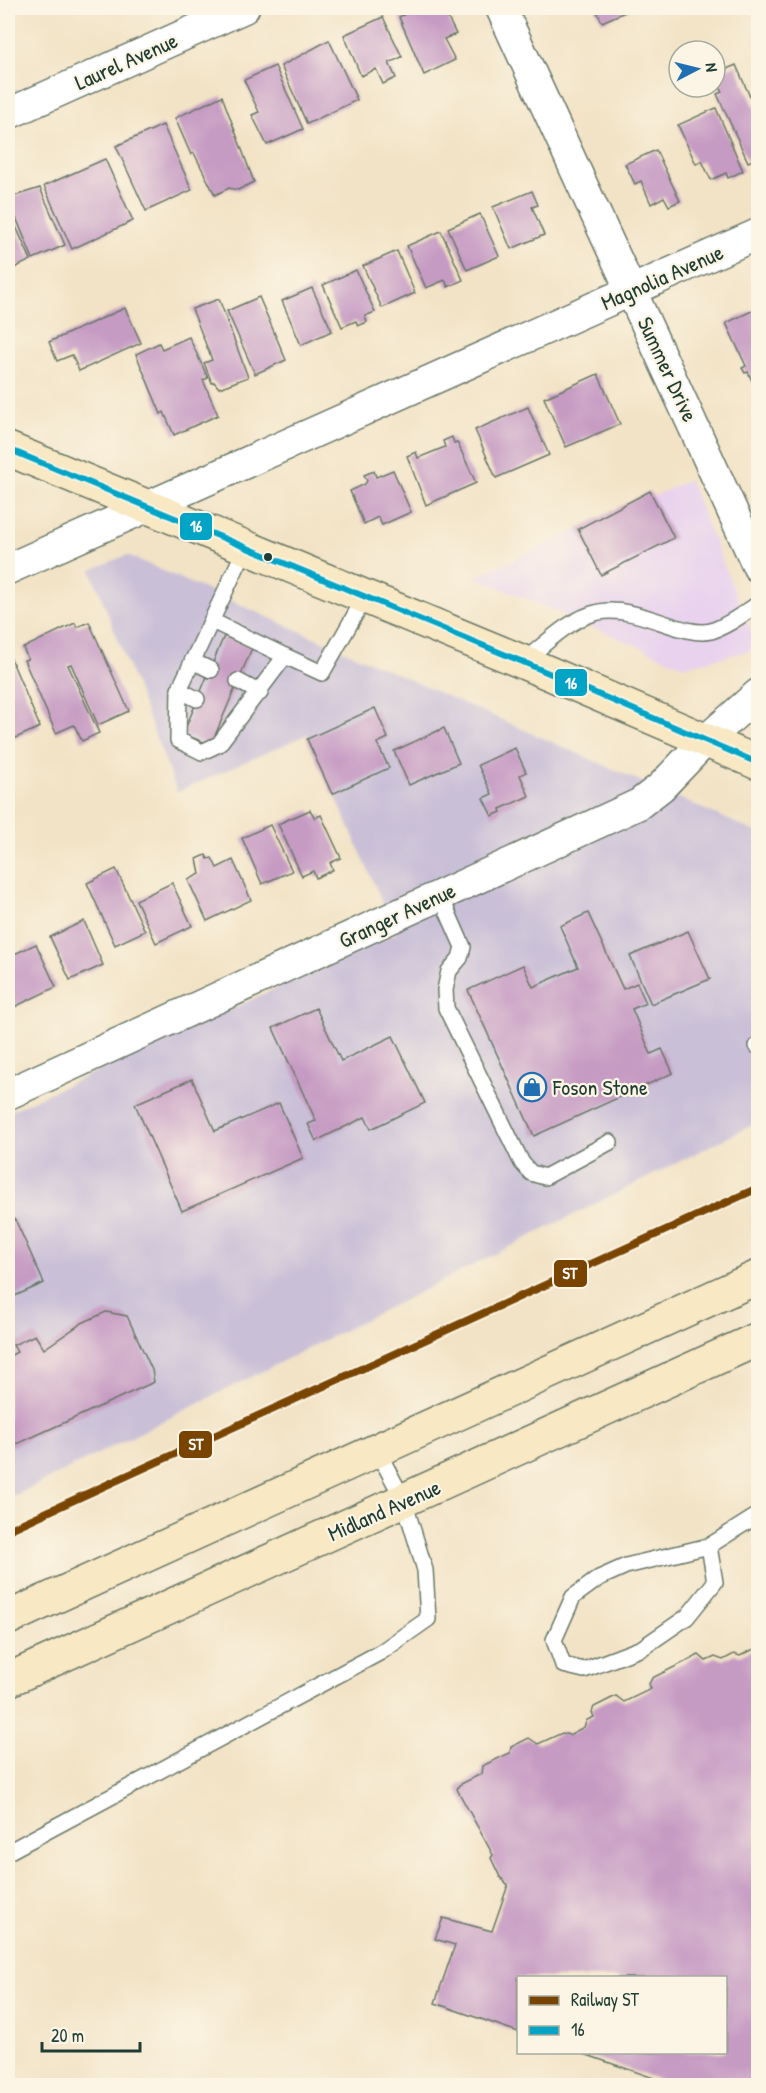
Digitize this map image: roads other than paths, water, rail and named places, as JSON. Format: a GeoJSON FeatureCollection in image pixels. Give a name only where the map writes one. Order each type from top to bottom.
{"type":"FeatureCollection","features":[{"type":"Feature","properties":{"kind":"main road"},"geometry":{"type":"LineString","coordinates":[[8,449],[246,546],[759,763]]}},
{"type":"Feature","properties":{"kind":"main road"},"geometry":{"type":"LineString","coordinates":[[8,1618],[759,1277]]}},
{"type":"Feature","properties":{"kind":"main road","name":"Midland Avenue"},"geometry":{"type":"LineString","coordinates":[[8,1680],[759,1339]]}},
{"type":"Feature","properties":{"kind":"street","name":"Laurel Avenue"},"geometry":{"type":"LineString","coordinates":[[8,114],[244,8]]}},
{"type":"Feature","properties":{"kind":"street","name":"Summer Drive"},"geometry":{"type":"LineString","coordinates":[[501,8],[759,567]]}},
{"type":"Feature","properties":{"kind":"street","name":"Magnolia Avenue"},"geometry":{"type":"LineString","coordinates":[[8,569],[759,234]]}},
{"type":"Feature","properties":{"kind":"street","name":"Granger Avenue"},"geometry":{"type":"LineString","coordinates":[[8,1094],[639,804],[661,787],[705,741],[759,694]]}},
{"type":"Feature","properties":{"kind":"lane"},"geometry":{"type":"LineString","coordinates":[[246,546],[179,690],[178,740],[202,752],[219,744],[260,693],[285,656]]}},
{"type":"Feature","properties":{"kind":"lane"},"geometry":{"type":"LineString","coordinates":[[212,621],[322,673],[365,597]]}},
{"type":"Feature","properties":{"kind":"lane"},"geometry":{"type":"LineString","coordinates":[[523,662],[569,625],[597,613],[624,610],[699,632],[724,626],[759,604]]}},
{"type":"Feature","properties":{"kind":"lane"},"geometry":{"type":"LineString","coordinates":[[192,661],[211,670]]}},
{"type":"Feature","properties":{"kind":"lane"},"geometry":{"type":"LineString","coordinates":[[238,681],[260,693]]}},
{"type":"Feature","properties":{"kind":"lane"},"geometry":{"type":"LineString","coordinates":[[179,690],[197,699]]}},
{"type":"Feature","properties":{"kind":"lane"},"geometry":{"type":"LineString","coordinates":[[225,713],[238,720]]}},
{"type":"Feature","properties":{"kind":"lane"},"geometry":{"type":"LineString","coordinates":[[440,896],[463,947],[460,958],[449,971],[445,990],[446,1008],[522,1162],[531,1173],[545,1177],[610,1142]]}},
{"type":"Feature","properties":{"kind":"lane"},"geometry":{"type":"LineString","coordinates":[[8,1852],[381,1653],[428,1619],[425,1570],[404,1502],[378,1450]]}},
{"type":"Feature","properties":{"kind":"lane"},"geometry":{"type":"LineString","coordinates":[[709,1546],[715,1582],[687,1617],[642,1648],[584,1670],[563,1665],[554,1640],[573,1597],[599,1578],[626,1566],[709,1546],[759,1515]]}},
{"type":"Feature","properties":{"kind":"rail line","name":"ST"},"geometry":{"type":"LineString","coordinates":[[8,1530],[758,1188]]}},
{"type":"Feature","properties":{"kind":"place","name":"Foson Stone"},"geometry":{"type":"Point","coordinates":[532,1087]}}]}
